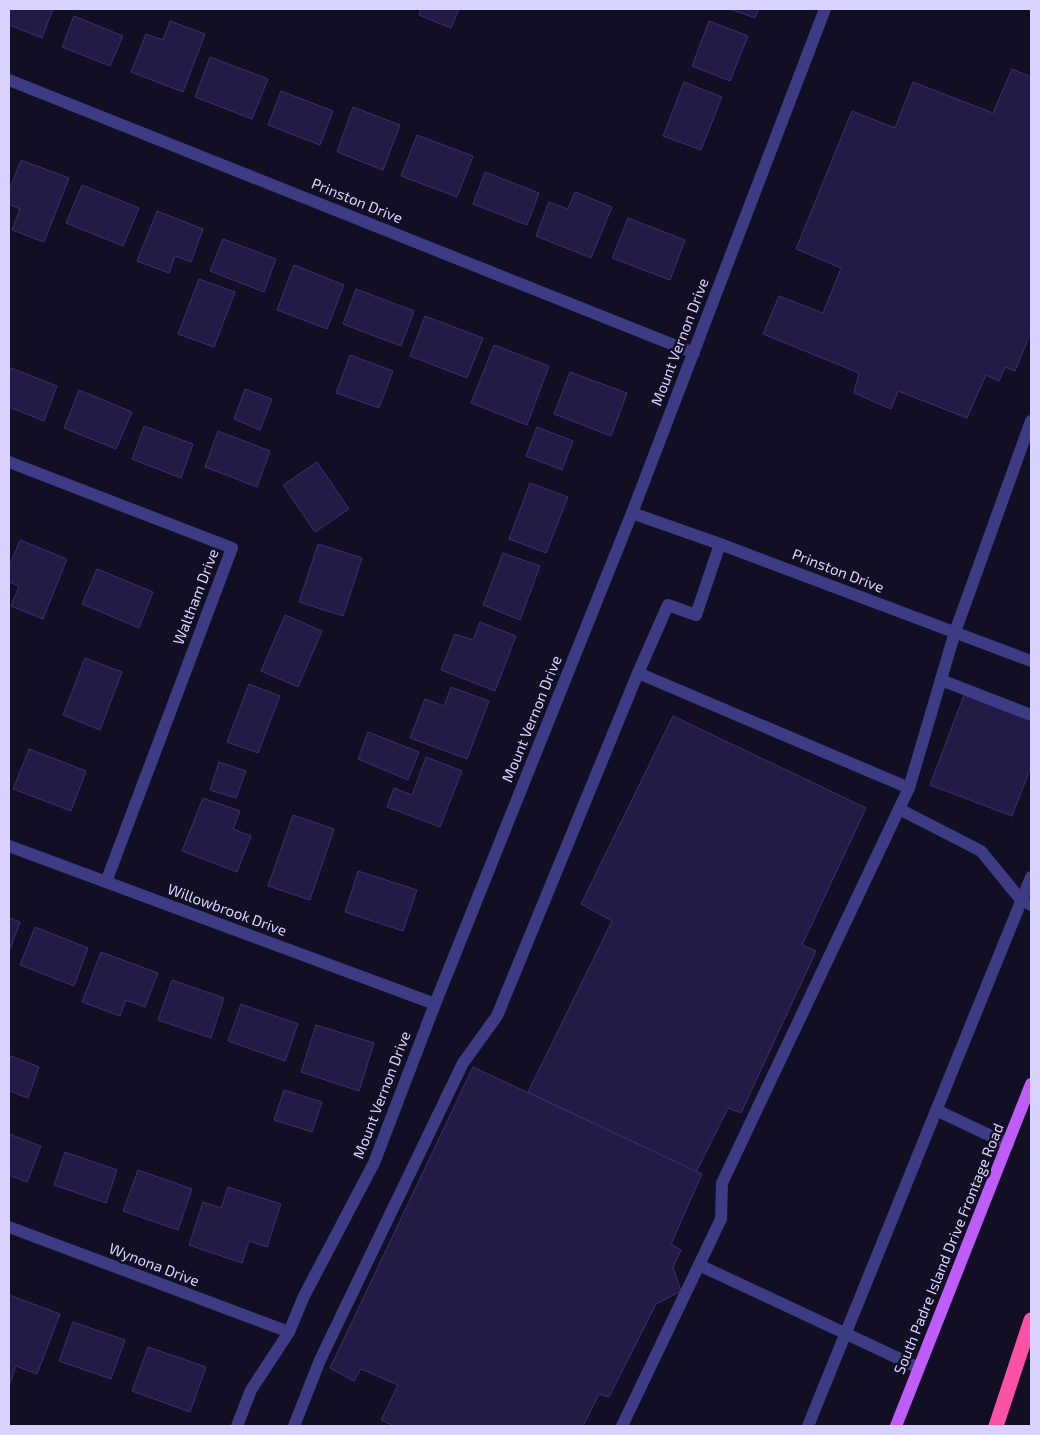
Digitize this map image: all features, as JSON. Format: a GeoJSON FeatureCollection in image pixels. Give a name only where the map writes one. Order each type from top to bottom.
{"type":"FeatureCollection","features":[{"type":"Feature","properties":{"kind":"highway"},"geometry":{"type":"LineString","coordinates":[[996,1426],[1031,1320]]}},
{"type":"Feature","properties":{"kind":"highway"},"geometry":{"type":"LineString","coordinates":[[1001,1426],[1031,1348]]}},
{"type":"Feature","properties":{"kind":"main road","name":"South Padre Island Drive Frontage Road"},"geometry":{"type":"LineString","coordinates":[[896,1426],[1031,1084]]}},
{"type":"Feature","properties":{"kind":"street","name":"Mount Vernon Drive"},"geometry":{"type":"LineString","coordinates":[[237,1426],[251,1390],[288,1332],[304,1296],[374,1163],[435,1004],[632,513],[825,9]]}},
{"type":"Feature","properties":{"kind":"street","name":"Prinston Drive"},"geometry":{"type":"LineString","coordinates":[[9,80],[694,353]]}},
{"type":"Feature","properties":{"kind":"street"},"geometry":{"type":"LineString","coordinates":[[622,1426],[721,1219],[722,1183],[909,788],[955,632],[1031,421]]}},
{"type":"Feature","properties":{"kind":"street","name":"Waltham Drive"},"geometry":{"type":"LineString","coordinates":[[9,462],[232,548],[106,882]]}},
{"type":"Feature","properties":{"kind":"street","name":"Prinston Drive"},"geometry":{"type":"LineString","coordinates":[[632,513],[720,544],[1031,661]]}},
{"type":"Feature","properties":{"kind":"street"},"geometry":{"type":"LineString","coordinates":[[294,1426],[320,1360],[463,1063],[497,1016],[638,673],[668,605],[696,615],[720,544]]}},
{"type":"Feature","properties":{"kind":"street"},"geometry":{"type":"LineString","coordinates":[[638,673],[909,788]]}},
{"type":"Feature","properties":{"kind":"street"},"geometry":{"type":"LineString","coordinates":[[941,680],[1031,715]]}},
{"type":"Feature","properties":{"kind":"street"},"geometry":{"type":"LineString","coordinates":[[899,808],[981,852],[1026,902]]}},
{"type":"Feature","properties":{"kind":"street","name":"Willowbrook Drive"},"geometry":{"type":"LineString","coordinates":[[9,846],[435,1004]]}},
{"type":"Feature","properties":{"kind":"street"},"geometry":{"type":"LineString","coordinates":[[808,1426],[936,1110],[1026,902],[1031,877]]}},
{"type":"Feature","properties":{"kind":"street"},"geometry":{"type":"LineString","coordinates":[[936,1110],[1008,1144]]}},
{"type":"Feature","properties":{"kind":"street","name":"Wynona Drive"},"geometry":{"type":"LineString","coordinates":[[9,1227],[288,1332]]}},
{"type":"Feature","properties":{"kind":"street"},"geometry":{"type":"LineString","coordinates":[[699,1264],[919,1368]]}},
{"type":"Feature","properties":{"kind":"building"},"geometry":{"type":"Polygon","coordinates":[[[9,9],[53,9],[42,38],[9,25],[9,9]]]}},
{"type":"Feature","properties":{"kind":"building"},"geometry":{"type":"Polygon","coordinates":[[[421,9],[459,9],[451,28],[419,15],[421,9]]]}},
{"type":"Feature","properties":{"kind":"building"},"geometry":{"type":"Polygon","coordinates":[[[730,9],[759,9],[755,18],[730,9]]]}},
{"type":"Feature","properties":{"kind":"building"},"geometry":{"type":"Polygon","coordinates":[[[74,16],[123,36],[110,66],[62,47],[74,16]]]}},
{"type":"Feature","properties":{"kind":"building"},"geometry":{"type":"Polygon","coordinates":[[[170,21],[205,34],[183,92],[131,72],[146,34],[163,40],[170,21]]]}},
{"type":"Feature","properties":{"kind":"building"},"geometry":{"type":"Polygon","coordinates":[[[709,21],[748,36],[730,81],[692,66],[709,21]]]}},
{"type":"Feature","properties":{"kind":"building"},"geometry":{"type":"Polygon","coordinates":[[[210,57],[268,79],[252,119],[195,97],[210,57]]]}},
{"type":"Feature","properties":{"kind":"building"},"geometry":{"type":"Polygon","coordinates":[[[1012,69],[1031,77],[1031,332],[1015,371],[1005,367],[999,381],[986,375],[967,418],[898,391],[891,409],[854,393],[859,373],[763,334],[779,296],[823,313],[841,268],[796,249],[852,111],[895,128],[913,82],[993,113],[1012,69]]]}},
{"type":"Feature","properties":{"kind":"building"},"geometry":{"type":"Polygon","coordinates":[[[684,82],[722,97],[701,150],[663,136],[684,82]]]}},
{"type":"Feature","properties":{"kind":"building"},"geometry":{"type":"Polygon","coordinates":[[[281,91],[333,111],[320,145],[268,125],[281,91]]]}},
{"type":"Feature","properties":{"kind":"building"},"geometry":{"type":"Polygon","coordinates":[[[353,107],[400,125],[383,170],[337,152],[353,107]]]}},
{"type":"Feature","properties":{"kind":"building"},"geometry":{"type":"Polygon","coordinates":[[[417,135],[473,156],[457,197],[401,176],[417,135]]]}},
{"type":"Feature","properties":{"kind":"building"},"geometry":{"type":"Polygon","coordinates":[[[21,160],[69,178],[44,242],[12,230],[20,209],[9,204],[9,191],[21,160]]]}},
{"type":"Feature","properties":{"kind":"building"},"geometry":{"type":"Polygon","coordinates":[[[485,172],[539,193],[527,225],[473,204],[485,172]]]}},
{"type":"Feature","properties":{"kind":"building"},"geometry":{"type":"Polygon","coordinates":[[[82,185],[139,208],[123,246],[66,223],[82,185]]]}},
{"type":"Feature","properties":{"kind":"building"},"geometry":{"type":"Polygon","coordinates":[[[575,192],[612,207],[591,258],[536,236],[549,202],[568,209],[575,192]]]}},
{"type":"Feature","properties":{"kind":"building"},"geometry":{"type":"Polygon","coordinates":[[[157,211],[203,229],[191,262],[175,256],[169,273],[137,261],[157,211]]]}},
{"type":"Feature","properties":{"kind":"building"},"geometry":{"type":"Polygon","coordinates":[[[628,218],[685,240],[670,280],[612,258],[628,218]]]}},
{"type":"Feature","properties":{"kind":"building"},"geometry":{"type":"Polygon","coordinates":[[[223,239],[276,259],[264,292],[210,271],[223,239]]]}},
{"type":"Feature","properties":{"kind":"building"},"geometry":{"type":"Polygon","coordinates":[[[294,265],[344,285],[327,329],[277,310],[294,265]]]}},
{"type":"Feature","properties":{"kind":"building"},"geometry":{"type":"Polygon","coordinates":[[[199,279],[235,292],[214,347],[178,334],[199,279]]]}},
{"type":"Feature","properties":{"kind":"building"},"geometry":{"type":"Polygon","coordinates":[[[356,289],[414,311],[401,346],[343,324],[356,289]]]}},
{"type":"Feature","properties":{"kind":"building"},"geometry":{"type":"Polygon","coordinates":[[[425,316],[483,338],[467,378],[410,356],[425,316]]]}},
{"type":"Feature","properties":{"kind":"building"},"geometry":{"type":"Polygon","coordinates":[[[494,345],[549,366],[527,425],[471,403],[494,345]]]}},
{"type":"Feature","properties":{"kind":"building"},"geometry":{"type":"Polygon","coordinates":[[[350,355],[393,371],[379,408],[336,393],[350,355]]]}},
{"type":"Feature","properties":{"kind":"building"},"geometry":{"type":"Polygon","coordinates":[[[11,368],[57,386],[44,421],[9,407],[9,375],[11,368]]]}},
{"type":"Feature","properties":{"kind":"building"},"geometry":{"type":"Polygon","coordinates":[[[570,372],[627,393],[611,436],[554,414],[570,372]]]}},
{"type":"Feature","properties":{"kind":"building"},"geometry":{"type":"Polygon","coordinates":[[[245,389],[272,399],[260,430],[234,419],[245,389]]]}},
{"type":"Feature","properties":{"kind":"building"},"geometry":{"type":"Polygon","coordinates":[[[79,390],[132,412],[116,449],[64,428],[79,390]]]}},
{"type":"Feature","properties":{"kind":"building"},"geometry":{"type":"Polygon","coordinates":[[[144,426],[193,444],[181,478],[132,459],[144,426]]]}},
{"type":"Feature","properties":{"kind":"building"},"geometry":{"type":"Polygon","coordinates":[[[537,427],[573,441],[562,470],[526,456],[537,427]]]}},
{"type":"Feature","properties":{"kind":"building"},"geometry":{"type":"Polygon","coordinates":[[[218,431],[270,451],[257,487],[205,467],[218,431]]]}},
{"type":"Feature","properties":{"kind":"building"},"geometry":{"type":"Polygon","coordinates":[[[317,462],[349,509],[315,532],[283,485],[317,462]]]}},
{"type":"Feature","properties":{"kind":"building"},"geometry":{"type":"Polygon","coordinates":[[[530,483],[568,497],[546,553],[509,539],[530,483]]]}},
{"type":"Feature","properties":{"kind":"building"},"geometry":{"type":"Polygon","coordinates":[[[20,540],[67,559],[43,619],[11,606],[19,586],[9,582],[9,567],[20,540]]]}},
{"type":"Feature","properties":{"kind":"building"},"geometry":{"type":"Polygon","coordinates":[[[318,544],[362,558],[343,616],[299,602],[318,544]]]}},
{"type":"Feature","properties":{"kind":"building"},"geometry":{"type":"Polygon","coordinates":[[[503,553],[540,566],[520,620],[483,605],[503,553]]]}},
{"type":"Feature","properties":{"kind":"building"},"geometry":{"type":"Polygon","coordinates":[[[97,569],[153,592],[139,628],[82,604],[97,569]]]}},
{"type":"Feature","properties":{"kind":"building"},"geometry":{"type":"Polygon","coordinates":[[[285,615],[322,631],[298,687],[261,671],[285,615]]]}},
{"type":"Feature","properties":{"kind":"building"},"geometry":{"type":"Polygon","coordinates":[[[480,622],[516,636],[495,691],[441,670],[455,634],[473,640],[480,622]]]}},
{"type":"Feature","properties":{"kind":"building"},"geometry":{"type":"Polygon","coordinates":[[[85,658],[122,672],[100,730],[63,715],[85,658]]]}},
{"type":"Feature","properties":{"kind":"building"},"geometry":{"type":"Polygon","coordinates":[[[249,684],[280,696],[258,753],[227,742],[249,684]]]}},
{"type":"Feature","properties":{"kind":"building"},"geometry":{"type":"Polygon","coordinates":[[[451,687],[489,701],[467,759],[410,738],[425,699],[444,706],[451,687]]]}},
{"type":"Feature","properties":{"kind":"building"},"geometry":{"type":"Polygon","coordinates":[[[964,695],[1031,720],[1031,767],[1012,816],[930,785],[964,695]]]}},
{"type":"Feature","properties":{"kind":"building"},"geometry":{"type":"Polygon","coordinates":[[[673,716],[866,808],[802,945],[816,951],[741,1113],[728,1108],[696,1172],[528,1092],[612,921],[581,904],[673,716]]]}},
{"type":"Feature","properties":{"kind":"building"},"geometry":{"type":"Polygon","coordinates":[[[368,732],[419,752],[408,780],[358,759],[368,732]]]}},
{"type":"Feature","properties":{"kind":"building"},"geometry":{"type":"Polygon","coordinates":[[[29,749],[86,771],[71,811],[13,789],[29,749]]]}},
{"type":"Feature","properties":{"kind":"building"},"geometry":{"type":"Polygon","coordinates":[[[426,757],[462,771],[440,827],[387,807],[394,788],[412,795],[426,757]]]}},
{"type":"Feature","properties":{"kind":"building"},"geometry":{"type":"Polygon","coordinates":[[[219,762],[246,771],[236,798],[210,790],[219,762]]]}},
{"type":"Feature","properties":{"kind":"building"},"geometry":{"type":"Polygon","coordinates":[[[203,798],[240,811],[233,829],[251,836],[237,872],[182,851],[203,798]]]}},
{"type":"Feature","properties":{"kind":"building"},"geometry":{"type":"Polygon","coordinates":[[[293,815],[334,829],[310,900],[268,886],[293,815]]]}},
{"type":"Feature","properties":{"kind":"building"},"geometry":{"type":"Polygon","coordinates":[[[358,871],[417,890],[403,931],[345,912],[358,871]]]}},
{"type":"Feature","properties":{"kind":"building"},"geometry":{"type":"Polygon","coordinates":[[[9,918],[20,922],[9,952],[9,918]]]}},
{"type":"Feature","properties":{"kind":"building"},"geometry":{"type":"Polygon","coordinates":[[[35,927],[88,948],[74,986],[20,965],[35,927]]]}},
{"type":"Feature","properties":{"kind":"building"},"geometry":{"type":"Polygon","coordinates":[[[101,952],[158,973],[145,1007],[126,1000],[120,1016],[82,1002],[101,952]]]}},
{"type":"Feature","properties":{"kind":"building"},"geometry":{"type":"Polygon","coordinates":[[[172,980],[224,998],[211,1038],[158,1020],[172,980]]]}},
{"type":"Feature","properties":{"kind":"building"},"geometry":{"type":"Polygon","coordinates":[[[241,1004],[298,1024],[285,1061],[228,1041],[241,1004]]]}},
{"type":"Feature","properties":{"kind":"building"},"geometry":{"type":"Polygon","coordinates":[[[316,1025],[374,1043],[359,1091],[301,1072],[316,1025]]]}},
{"type":"Feature","properties":{"kind":"building"},"geometry":{"type":"Polygon","coordinates":[[[11,1056],[39,1067],[28,1098],[9,1091],[9,1062],[11,1056]]]}},
{"type":"Feature","properties":{"kind":"building"},"geometry":{"type":"Polygon","coordinates":[[[473,1067],[702,1174],[671,1244],[681,1250],[673,1267],[681,1291],[656,1304],[609,1397],[599,1394],[583,1426],[394,1426],[381,1420],[398,1385],[361,1369],[354,1381],[330,1368],[473,1067]]]}},
{"type":"Feature","properties":{"kind":"building"},"geometry":{"type":"Polygon","coordinates":[[[284,1090],[322,1102],[312,1132],[274,1120],[284,1090]]]}},
{"type":"Feature","properties":{"kind":"building"},"geometry":{"type":"Polygon","coordinates":[[[9,1134],[41,1146],[27,1182],[9,1175],[9,1134]]]}},
{"type":"Feature","properties":{"kind":"building"},"geometry":{"type":"Polygon","coordinates":[[[65,1152],[117,1170],[106,1203],[54,1185],[65,1152]]]}},
{"type":"Feature","properties":{"kind":"building"},"geometry":{"type":"Polygon","coordinates":[[[138,1170],[192,1189],[178,1230],[123,1211],[138,1170]]]}},
{"type":"Feature","properties":{"kind":"building"},"geometry":{"type":"Polygon","coordinates":[[[228,1187],[281,1204],[267,1247],[249,1241],[242,1263],[189,1245],[203,1202],[221,1208],[228,1187]]]}},
{"type":"Feature","properties":{"kind":"building"},"geometry":{"type":"Polygon","coordinates":[[[9,1295],[60,1314],[37,1374],[16,1366],[9,1386],[9,1295]]]}},
{"type":"Feature","properties":{"kind":"building"},"geometry":{"type":"Polygon","coordinates":[[[73,1322],[125,1340],[111,1379],[59,1361],[73,1322]]]}},
{"type":"Feature","properties":{"kind":"building"},"geometry":{"type":"Polygon","coordinates":[[[148,1347],[206,1367],[190,1412],[132,1391],[148,1347]]]}}]}
